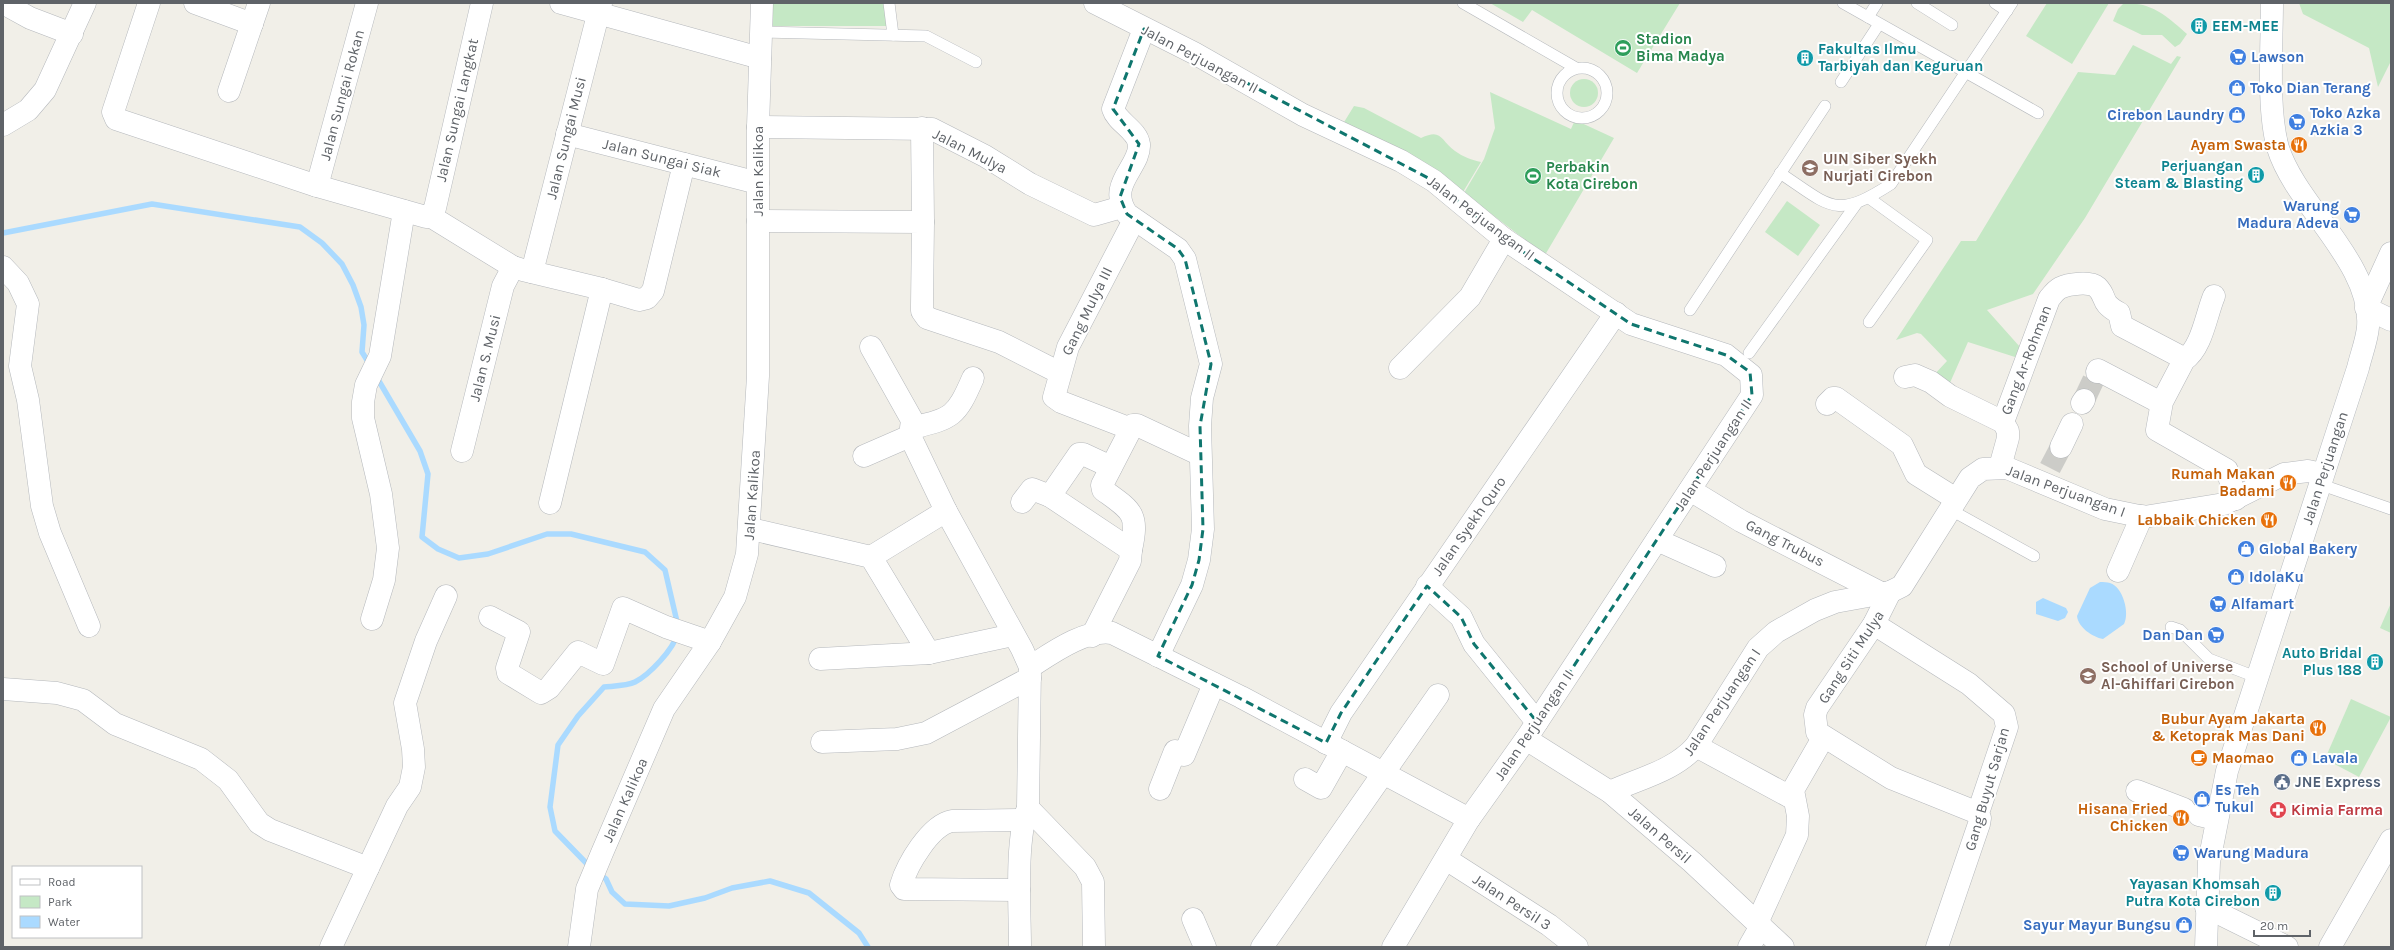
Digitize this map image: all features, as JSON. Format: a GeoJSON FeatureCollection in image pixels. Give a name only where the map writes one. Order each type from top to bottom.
{"type":"FeatureCollection","features":[{"type":"Feature","properties":{"kind":"street"},"geometry":{"type":"LineString","coordinates":[[3,3],[32,10],[72,34]]}},
{"type":"Feature","properties":{"kind":"street"},"geometry":{"type":"LineString","coordinates":[[3,125],[34,104],[51,80],[84,3]]}},
{"type":"Feature","properties":{"kind":"street"},"geometry":{"type":"LineString","coordinates":[[149,3],[113,112],[116,119],[317,186],[426,217],[430,216],[522,270],[602,289],[639,300],[647,298],[652,293],[684,164]]}},
{"type":"Feature","properties":{"kind":"street"},"geometry":{"type":"LineString","coordinates":[[195,3],[252,24]]}},
{"type":"Feature","properties":{"kind":"street"},"geometry":{"type":"LineString","coordinates":[[229,92],[259,3]]}},
{"type":"Feature","properties":{"kind":"street","name":"Jalan Sungai Rokan"},"geometry":{"type":"LineString","coordinates":[[317,186],[367,3]]}},
{"type":"Feature","properties":{"kind":"street","name":"Jalan Sungai Langkat"},"geometry":{"type":"LineString","coordinates":[[430,216],[435,208],[482,3]]}},
{"type":"Feature","properties":{"kind":"street"},"geometry":{"type":"LineString","coordinates":[[561,3],[600,8],[760,58]]}},
{"type":"Feature","properties":{"kind":"street","name":"Jalan Kalikoa"},"geometry":{"type":"LineString","coordinates":[[578,947],[587,889],[664,709],[710,642],[732,603],[741,579],[751,529],[758,376],[758,127],[762,3]]}},
{"type":"Feature","properties":{"kind":"street","name":"Jalan Perjuangan II"},"geometry":{"type":"LineString","coordinates":[[1095,3],[1194,53],[1303,115],[1401,161],[1434,181],[1504,239],[1638,326],[1726,355],[1751,374],[1752,395],[1532,730],[1469,819],[1394,947]]}},
{"type":"Feature","properties":{"kind":"street","name":"Jalan Perjuangan"},"geometry":{"type":"LineString","coordinates":[[2206,947],[2206,907],[2209,862],[2200,814],[2227,771],[2256,676],[2365,343],[2368,325],[2366,308],[2359,282],[2344,254],[2301,192],[2279,149],[2274,129],[2272,3]]}},
{"type":"Feature","properties":{"kind":"street","name":"Jalan Sungai Musi"},"geometry":{"type":"LineString","coordinates":[[522,270],[567,134],[600,8]]}},
{"type":"Feature","properties":{"kind":"street"},"geometry":{"type":"LineString","coordinates":[[1144,29],[1113,109],[1115,116],[1136,137],[1139,144],[1137,153],[1122,186],[1120,197],[1128,213],[1178,249],[1185,259],[1191,276],[1211,364],[1202,398],[1199,454],[1203,528],[1199,560],[1192,585],[1158,656]]}},
{"type":"Feature","properties":{"kind":"street","name":"Jalan Mulya"},"geometry":{"type":"LineString","coordinates":[[758,127],[922,128],[932,130],[985,156],[1030,184],[1094,215],[1128,213]]}},
{"type":"Feature","properties":{"kind":"street"},"geometry":{"type":"LineString","coordinates":[[922,128],[922,311],[927,318],[999,342],[1060,373]]}},
{"type":"Feature","properties":{"kind":"street","name":"Jalan Sungai Siak"},"geometry":{"type":"LineString","coordinates":[[567,134],[758,183]]}},
{"type":"Feature","properties":{"kind":"street"},"geometry":{"type":"LineString","coordinates":[[372,619],[384,580],[388,548],[381,494],[363,418],[366,385],[380,356],[404,211]]}},
{"type":"Feature","properties":{"kind":"street","name":"Gang Mulya III"},"geometry":{"type":"LineString","coordinates":[[1128,213],[1068,347],[1054,397],[1131,429]]}},
{"type":"Feature","properties":{"kind":"street"},"geometry":{"type":"LineString","coordinates":[[758,221],[923,222]]}},
{"type":"Feature","properties":{"kind":"street"},"geometry":{"type":"LineString","coordinates":[[1400,368],[1470,298],[1504,239]]}},
{"type":"Feature","properties":{"kind":"street"},"geometry":{"type":"LineString","coordinates":[[2391,253],[2366,308],[2391,320]]}},
{"type":"Feature","properties":{"kind":"street"},"geometry":{"type":"LineString","coordinates":[[3,267],[13,276],[28,304],[20,366],[28,400],[42,506],[50,533],[89,626]]}},
{"type":"Feature","properties":{"kind":"street","name":"Jalan S. Musi"},"geometry":{"type":"LineString","coordinates":[[462,451],[503,286],[522,270]]}},
{"type":"Feature","properties":{"kind":"street","name":"Gang Ar-Rohman"},"geometry":{"type":"LineString","coordinates":[[2003,422],[2049,299],[2061,287],[2086,283],[2093,285],[2098,288],[2106,305],[2119,312],[2122,326],[2185,359]]}},
{"type":"Feature","properties":{"kind":"street"},"geometry":{"type":"LineString","coordinates":[[550,503],[602,289]]}},
{"type":"Feature","properties":{"kind":"street"},"geometry":{"type":"LineString","coordinates":[[2214,296],[2196,343],[2189,357],[2185,359],[2161,403],[2157,430],[2159,433],[2227,470],[2236,499]]}},
{"type":"Feature","properties":{"kind":"street","name":"Jalan Syekh Quro"},"geometry":{"type":"LineString","coordinates":[[1305,779],[1320,788],[1334,747],[1341,713],[1616,313]]}},
{"type":"Feature","properties":{"kind":"street"},"geometry":{"type":"LineString","coordinates":[[871,347],[912,420],[911,432],[946,512],[1022,649],[1030,672],[1026,814],[1019,890],[1020,947]]}},
{"type":"Feature","properties":{"kind":"street"},"geometry":{"type":"LineString","coordinates":[[2097,372],[2098,370],[2125,382],[2161,403]]}},
{"type":"Feature","properties":{"kind":"street","name":"Gang Ar-Rohman"},"geometry":{"type":"LineString","coordinates":[[1905,377],[1915,375],[1931,382],[1950,396],[2003,422],[2008,431],[2008,438],[2000,467]]}},
{"type":"Feature","properties":{"kind":"street"},"geometry":{"type":"LineString","coordinates":[[864,456],[911,432],[952,416],[963,401],[974,378]]}},
{"type":"Feature","properties":{"kind":"street"},"geometry":{"type":"LineString","coordinates":[[1828,404],[1833,398],[1836,398],[1902,445],[1916,474],[1952,504]]}},
{"type":"Feature","properties":{"kind":"street"},"geometry":{"type":"LineString","coordinates":[[2061,447],[2072,424]]}},
{"type":"Feature","properties":{"kind":"street"},"geometry":{"type":"LineString","coordinates":[[1092,636],[1130,561],[1135,530],[1133,516],[1128,507],[1103,490],[1102,485],[1133,425],[1138,425],[1199,454]]}},
{"type":"Feature","properties":{"kind":"street"},"geometry":{"type":"LineString","coordinates":[[1050,496],[1079,454],[1083,454],[1111,467]]}},
{"type":"Feature","properties":{"kind":"street","name":"Jalan Perjuangan I"},"geometry":{"type":"LineString","coordinates":[[1610,792],[1677,764],[1696,746],[1758,648],[1776,632],[1815,610],[1835,602],[1886,593],[1905,582],[1952,504],[1976,472],[1984,469],[2000,467],[2047,475],[2106,508],[2142,516],[2224,504],[2284,474],[2308,471],[2321,479]]}},
{"type":"Feature","properties":{"kind":"street"},"geometry":{"type":"LineString","coordinates":[[1022,502],[1032,489],[1050,496],[1131,550]]}},
{"type":"Feature","properties":{"kind":"street","name":"Gang Trubus"},"geometry":{"type":"LineString","coordinates":[[1690,490],[1741,521],[1886,593]]}},
{"type":"Feature","properties":{"kind":"street"},"geometry":{"type":"LineString","coordinates":[[751,529],[871,557],[946,512]]}},
{"type":"Feature","properties":{"kind":"street"},"geometry":{"type":"LineString","coordinates":[[2118,571],[2142,516]]}},
{"type":"Feature","properties":{"kind":"street"},"geometry":{"type":"LineString","coordinates":[[1657,540],[1715,566]]}},
{"type":"Feature","properties":{"kind":"street"},"geometry":{"type":"LineString","coordinates":[[871,557],[929,653]]}},
{"type":"Feature","properties":{"kind":"street","name":"Jalan Persil"},"geometry":{"type":"LineString","coordinates":[[1427,586],[1461,617],[1474,644],[1532,730],[1610,792],[1692,862],[1782,947]]}},
{"type":"Feature","properties":{"kind":"street","name":"Gang Siti Mulya"},"geometry":{"type":"LineString","coordinates":[[1823,738],[1817,732],[1815,727],[1817,708],[1874,624],[1886,593]]}},
{"type":"Feature","properties":{"kind":"street"},"geometry":{"type":"LineString","coordinates":[[331,947],[397,806],[410,787],[414,768],[413,749],[405,703],[426,641],[446,596]]}},
{"type":"Feature","properties":{"kind":"street"},"geometry":{"type":"LineString","coordinates":[[490,617],[519,632],[507,668],[508,673],[541,693],[549,688],[578,652],[603,664],[623,608],[666,627],[710,642]]}},
{"type":"Feature","properties":{"kind":"street","name":"Gang Buyut Sarjan"},"geometry":{"type":"LineString","coordinates":[[1874,624],[1969,684],[2004,714],[2007,727],[1978,814],[1980,818],[1979,824],[1937,947]]}},
{"type":"Feature","properties":{"kind":"street"},"geometry":{"type":"LineString","coordinates":[[822,742],[897,739],[926,733],[1030,672],[1070,642],[1092,636],[1112,633],[1214,684],[1469,819]]}},
{"type":"Feature","properties":{"kind":"street"},"geometry":{"type":"LineString","coordinates":[[820,659],[929,653],[1013,635]]}},
{"type":"Feature","properties":{"kind":"street"},"geometry":{"type":"LineString","coordinates":[[1160,789],[1175,751],[1184,755],[1214,684]]}},
{"type":"Feature","properties":{"kind":"street"},"geometry":{"type":"LineString","coordinates":[[3,689],[57,693],[83,700],[115,724],[201,759],[228,780],[259,823],[270,830],[368,868]]}},
{"type":"Feature","properties":{"kind":"street"},"geometry":{"type":"LineString","coordinates":[[1262,947],[1438,695]]}},
{"type":"Feature","properties":{"kind":"street"},"geometry":{"type":"LineString","coordinates":[[1749,947],[1796,841],[1798,822],[1793,790],[1823,738],[1891,778],[1978,814]]}},
{"type":"Feature","properties":{"kind":"street"},"geometry":{"type":"LineString","coordinates":[[1696,746],[1794,799]]}},
{"type":"Feature","properties":{"kind":"street"},"geometry":{"type":"LineString","coordinates":[[2137,791],[2200,814]]}},
{"type":"Feature","properties":{"kind":"street"},"geometry":{"type":"LineString","coordinates":[[1019,890],[904,889],[901,885],[920,848],[943,824],[952,821],[1026,814],[1085,867],[1091,877],[1094,947]]}},
{"type":"Feature","properties":{"kind":"street"},"geometry":{"type":"LineString","coordinates":[[2330,947],[2391,840]]}},
{"type":"Feature","properties":{"kind":"street","name":"Jalan Persil 3"},"geometry":{"type":"LineString","coordinates":[[1446,859],[1549,925],[1577,947]]}},
{"type":"Feature","properties":{"kind":"street"},"geometry":{"type":"LineString","coordinates":[[2206,907],[2286,947]]}},
{"type":"Feature","properties":{"kind":"street"},"geometry":{"type":"LineString","coordinates":[[1193,919],[1205,947]]}},
{"type":"Feature","properties":{"kind":"lane"},"geometry":{"type":"LineString","coordinates":[[889,3],[893,35]]}},
{"type":"Feature","properties":{"kind":"lane"},"geometry":{"type":"LineString","coordinates":[[1463,3],[1576,68],[1586,68],[1595,71],[1602,77],[1607,86],[1607,96],[1604,106],[1597,113],[1588,117],[1578,118],[1569,114],[1562,107],[1558,99],[1557,89],[1561,79],[1567,72],[1576,68]]}},
{"type":"Feature","properties":{"kind":"lane"},"geometry":{"type":"LineString","coordinates":[[1843,3],[2038,113]]}},
{"type":"Feature","properties":{"kind":"lane"},"geometry":{"type":"LineString","coordinates":[[1868,17],[1877,3]]}},
{"type":"Feature","properties":{"kind":"lane"},"geometry":{"type":"LineString","coordinates":[[1917,3],[1952,25]]}},
{"type":"Feature","properties":{"kind":"lane"},"geometry":{"type":"LineString","coordinates":[[1780,173],[1828,205],[1838,207],[1857,203],[1891,184],[2010,7],[1995,3]]}},
{"type":"Feature","properties":{"kind":"lane"},"geometry":{"type":"LineString","coordinates":[[1841,82],[1879,24]]}},
{"type":"Feature","properties":{"kind":"lane"},"geometry":{"type":"LineString","coordinates":[[761,32],[926,36],[976,62]]}},
{"type":"Feature","properties":{"kind":"lane"},"geometry":{"type":"LineString","coordinates":[[1690,310],[1825,106]]}},
{"type":"Feature","properties":{"kind":"lane"},"geometry":{"type":"LineString","coordinates":[[1868,198],[1927,238],[1869,322]]}},
{"type":"Feature","properties":{"kind":"lane"},"geometry":{"type":"LineString","coordinates":[[1750,353],[1857,203]]}},
{"type":"Feature","properties":{"kind":"lane"},"geometry":{"type":"LineString","coordinates":[[2321,479],[2391,508]]}},
{"type":"Feature","properties":{"kind":"lane"},"geometry":{"type":"LineString","coordinates":[[1952,504],[2034,556]]}},
{"type":"Feature","properties":{"kind":"lane"},"geometry":{"type":"LineString","coordinates":[[2171,627],[2180,630],[2208,659],[2256,676]]}},
{"type":"Feature","properties":{"kind":"highlighted area"},"geometry":{"type":"Polygon","coordinates":[[[1144,29],[1434,181],[1504,239],[1631,324],[1726,355],[1750,372],[1752,395],[1537,722],[1474,644],[1461,617],[1427,586],[1341,713],[1326,743],[1158,656],[1192,585],[1199,560],[1203,529],[1200,426],[1211,364],[1185,259],[1178,249],[1127,214],[1120,197],[1139,144],[1113,109],[1144,29]]]}},
{"type":"Feature","properties":{"kind":"green space"},"geometry":{"type":"Polygon","coordinates":[[[767,3],[886,3],[888,26],[773,26],[768,22],[767,3]]]}},
{"type":"Feature","properties":{"kind":"green space","name":"Stadion Bima Madya"},"geometry":{"type":"Polygon","coordinates":[[[1490,3],[1680,3],[1637,73],[1532,10],[1523,22],[1490,3]]]}},
{"type":"Feature","properties":{"kind":"green space"},"geometry":{"type":"Polygon","coordinates":[[[2047,3],[2109,3],[2072,64],[2026,36],[2047,3]]]}},
{"type":"Feature","properties":{"kind":"green space"},"geometry":{"type":"Polygon","coordinates":[[[2133,3],[2150,8],[2166,16],[2187,34],[2180,44],[2175,47],[2162,35],[2142,35],[2113,21],[2118,9],[2123,4],[2133,3]]]}},
{"type":"Feature","properties":{"kind":"green space"},"geometry":{"type":"Polygon","coordinates":[[[2299,3],[2391,3],[2391,61],[2378,87],[2369,48],[2303,14],[2299,3]]]}},
{"type":"Feature","properties":{"kind":"green space"},"geometry":{"type":"Polygon","coordinates":[[[2133,45],[2171,64],[2177,56],[2181,57],[2085,218],[2033,294],[1987,310],[2020,347],[2015,357],[1968,342],[1949,385],[1933,376],[1947,361],[1921,334],[1917,333],[1896,340],[1961,241],[1976,241],[2078,72],[2115,75],[2133,45]]]}},
{"type":"Feature","properties":{"kind":"green space"},"geometry":{"type":"Polygon","coordinates":[[[1584,79],[1594,83],[1598,93],[1594,103],[1584,107],[1574,103],[1570,93],[1574,83],[1584,79]]]}},
{"type":"Feature","properties":{"kind":"green space","name":"Perbakin Kota Cirebon"},"geometry":{"type":"Polygon","coordinates":[[[1490,92],[1571,129],[1575,120],[1614,138],[1545,255],[1464,193],[1484,159],[1495,128],[1490,92]]]}},
{"type":"Feature","properties":{"kind":"green space"},"geometry":{"type":"Polygon","coordinates":[[[1354,106],[1364,108],[1421,138],[1433,134],[1437,135],[1458,153],[1481,162],[1463,192],[1341,127],[1354,106]]]}},
{"type":"Feature","properties":{"kind":"green space"},"geometry":{"type":"Polygon","coordinates":[[[1787,201],[1820,225],[1798,256],[1765,232],[1787,201]]]}},
{"type":"Feature","properties":{"kind":"green space"},"geometry":{"type":"Polygon","coordinates":[[[2391,603],[2391,633],[2380,628],[2391,603]]]}},
{"type":"Feature","properties":{"kind":"green space"},"geometry":{"type":"Polygon","coordinates":[[[2351,699],[2391,717],[2359,777],[2325,759],[2351,699]]]}},
{"type":"Feature","properties":{"kind":"water"},"geometry":{"type":"Polygon","coordinates":[[[2100,582],[2107,582],[2115,585],[2122,595],[2126,607],[2126,619],[2124,624],[2103,639],[2086,631],[2080,624],[2077,616],[2090,588],[2100,582]]]}},
{"type":"Feature","properties":{"kind":"water"},"geometry":{"type":"Polygon","coordinates":[[[2043,598],[2066,608],[2068,612],[2065,618],[2058,621],[2036,614],[2036,602],[2043,598]]]}},
{"type":"Feature","properties":{"kind":"waterway"},"geometry":{"type":"LineString","coordinates":[[3,233],[152,204],[300,227],[322,243],[342,264],[353,285],[361,307],[364,325],[362,352],[370,365]]}},
{"type":"Feature","properties":{"kind":"waterway"},"geometry":{"type":"LineString","coordinates":[[376,376],[420,451],[428,474],[422,537],[438,549],[459,558],[488,554],[547,534],[571,534],[645,552],[665,570],[678,626]]}},
{"type":"Feature","properties":{"kind":"waterway"},"geometry":{"type":"LineString","coordinates":[[591,868],[555,831],[550,807],[558,745],[578,716],[604,687],[620,686],[641,679],[654,668],[666,654],[677,634]]}},
{"type":"Feature","properties":{"kind":"waterway"},"geometry":{"type":"LineString","coordinates":[[598,873],[606,879],[612,892],[625,904],[669,906],[705,898],[732,888],[770,881],[809,893],[859,933],[868,947]]}},
{"type":"Feature","properties":{"kind":"tunnel"},"geometry":{"type":"LineString","coordinates":[[2084,400],[2097,372]]}},
{"type":"Feature","properties":{"kind":"tunnel"},"geometry":{"type":"LineString","coordinates":[[2050,468],[2061,447]]}},
{"type":"Feature","properties":{"kind":"place","name":"EEM-MEE"},"geometry":{"type":"Point","coordinates":[2199,26]}},
{"type":"Feature","properties":{"kind":"place","name":"Stadion Bima Madya"},"geometry":{"type":"Point","coordinates":[1623,48]}},
{"type":"Feature","properties":{"kind":"place","name":"Lawson"},"geometry":{"type":"Point","coordinates":[2238,57]}},
{"type":"Feature","properties":{"kind":"place","name":"Fakultas Ilmu Tarbiyah dan Keguruan"},"geometry":{"type":"Point","coordinates":[1805,58]}},
{"type":"Feature","properties":{"kind":"place","name":"Toko Dian Terang"},"geometry":{"type":"Point","coordinates":[2237,88]}},
{"type":"Feature","properties":{"kind":"place","name":"Cirebon Laundry"},"geometry":{"type":"Point","coordinates":[2237,115]}},
{"type":"Feature","properties":{"kind":"place","name":"Toko Azka Azkia 3"},"geometry":{"type":"Point","coordinates":[2297,122]}},
{"type":"Feature","properties":{"kind":"place","name":"Ayam Swasta"},"geometry":{"type":"Point","coordinates":[2299,145]}},
{"type":"Feature","properties":{"kind":"place","name":"UIN Siber Syekh Nurjati Cirebon"},"geometry":{"type":"Point","coordinates":[1810,168]}},
{"type":"Feature","properties":{"kind":"place","name":"Perjuangan Steam & Blasting"},"geometry":{"type":"Point","coordinates":[2256,175]}},
{"type":"Feature","properties":{"kind":"place","name":"Perbakin Kota Cirebon"},"geometry":{"type":"Point","coordinates":[1533,176]}},
{"type":"Feature","properties":{"kind":"place","name":"Warung Madura Adeva"},"geometry":{"type":"Point","coordinates":[2352,215]}},
{"type":"Feature","properties":{"kind":"place","name":"Rumah Makan Badami"},"geometry":{"type":"Point","coordinates":[2288,483]}},
{"type":"Feature","properties":{"kind":"place","name":"Labbaik Chicken"},"geometry":{"type":"Point","coordinates":[2269,520]}},
{"type":"Feature","properties":{"kind":"place","name":"Global Bakery"},"geometry":{"type":"Point","coordinates":[2246,549]}},
{"type":"Feature","properties":{"kind":"place","name":"IdolaKu"},"geometry":{"type":"Point","coordinates":[2236,577]}},
{"type":"Feature","properties":{"kind":"place","name":"Alfamart"},"geometry":{"type":"Point","coordinates":[2218,604]}},
{"type":"Feature","properties":{"kind":"place","name":"Dan Dan"},"geometry":{"type":"Point","coordinates":[2216,635]}},
{"type":"Feature","properties":{"kind":"place","name":"Auto Bridal Plus 188"},"geometry":{"type":"Point","coordinates":[2375,662]}},
{"type":"Feature","properties":{"kind":"place","name":"School of Universe Al-Ghiffari Cirebon"},"geometry":{"type":"Point","coordinates":[2088,676]}},
{"type":"Feature","properties":{"kind":"place","name":"Bubur Ayam Jakarta & Ketoprak Mas Dani"},"geometry":{"type":"Point","coordinates":[2318,728]}},
{"type":"Feature","properties":{"kind":"place","name":"Maomao"},"geometry":{"type":"Point","coordinates":[2199,758]}},
{"type":"Feature","properties":{"kind":"place","name":"Lavala"},"geometry":{"type":"Point","coordinates":[2299,758]}},
{"type":"Feature","properties":{"kind":"place","name":"JNE Express"},"geometry":{"type":"Point","coordinates":[2282,782]}},
{"type":"Feature","properties":{"kind":"place","name":"Es Teh Tukul"},"geometry":{"type":"Point","coordinates":[2202,799]}},
{"type":"Feature","properties":{"kind":"place","name":"Kimia Farma"},"geometry":{"type":"Point","coordinates":[2278,810]}},
{"type":"Feature","properties":{"kind":"place","name":"Hisana Fried Chicken"},"geometry":{"type":"Point","coordinates":[2181,818]}},
{"type":"Feature","properties":{"kind":"place","name":"Warung Madura"},"geometry":{"type":"Point","coordinates":[2181,853]}},
{"type":"Feature","properties":{"kind":"place","name":"Yayasan Khomsah Putra Kota Cirebon"},"geometry":{"type":"Point","coordinates":[2273,893]}},
{"type":"Feature","properties":{"kind":"place","name":"Sayur Mayur Bungsu"},"geometry":{"type":"Point","coordinates":[2184,925]}}]}
